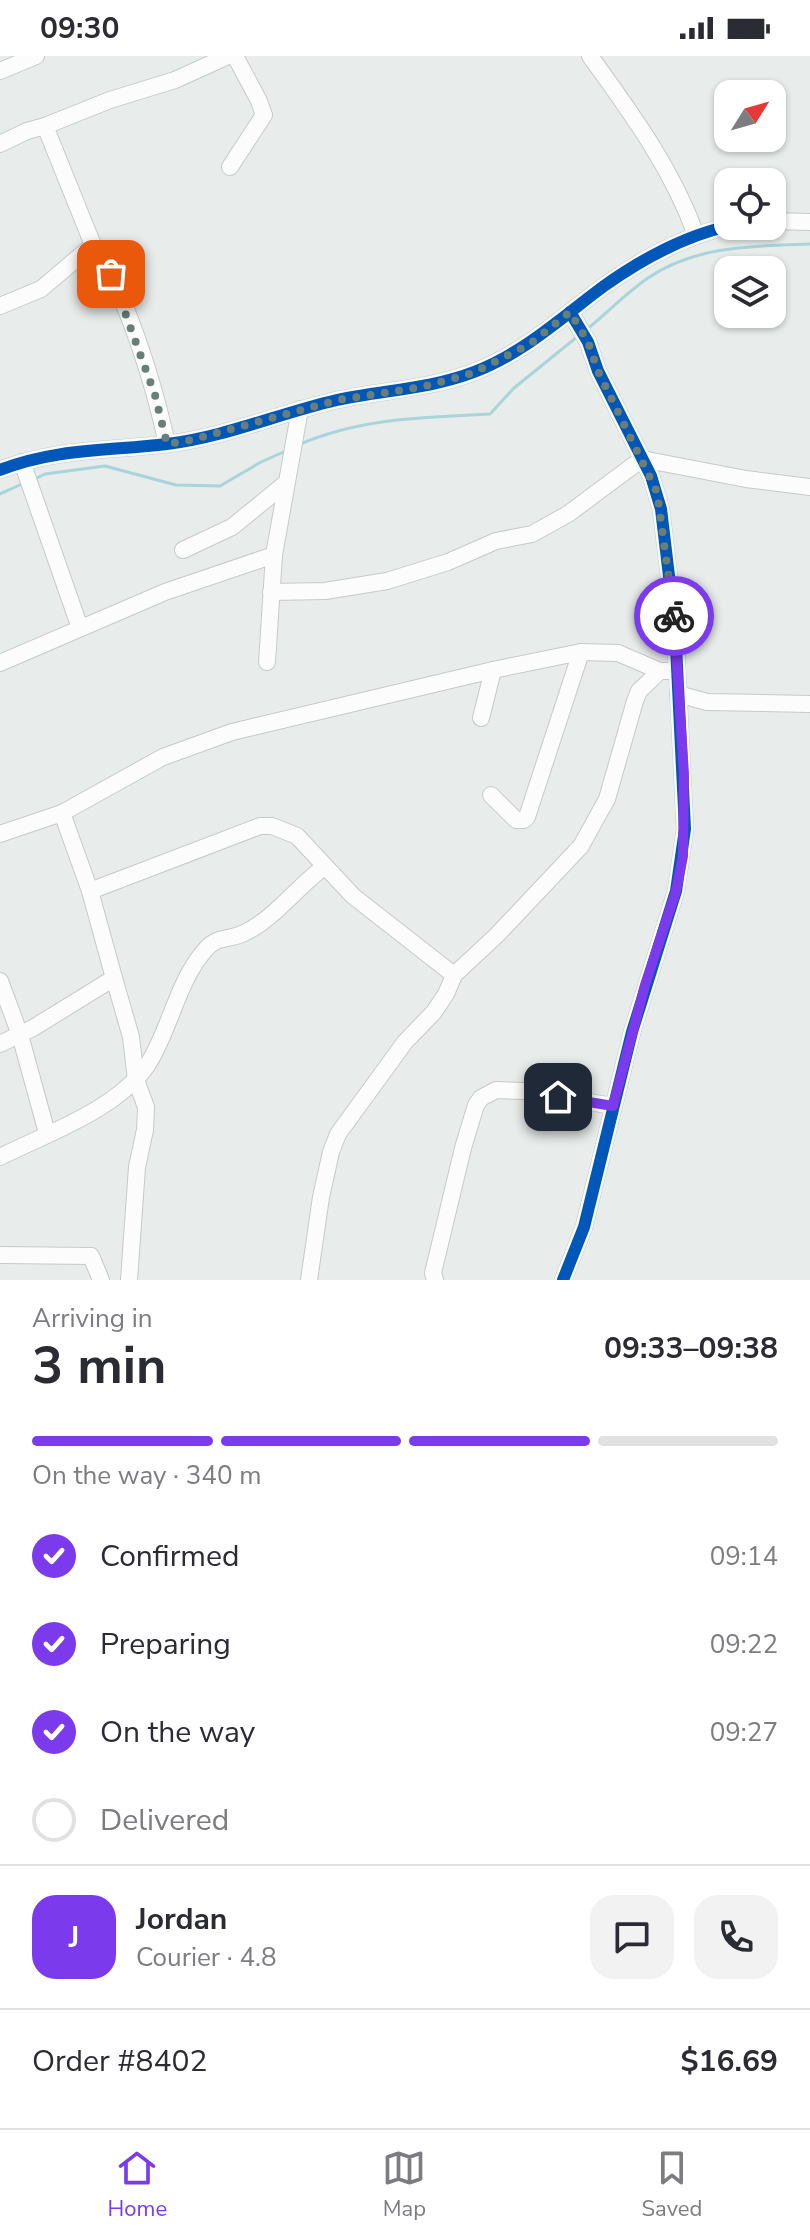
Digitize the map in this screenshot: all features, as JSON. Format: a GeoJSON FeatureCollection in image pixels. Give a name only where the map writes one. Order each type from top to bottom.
{"type":"FeatureCollection","features":[{"type":"Feature","properties":{"kind":"street"},"geometry":{"type":"LineString","coordinates":[[0,71],[36,56]]}},
{"type":"Feature","properties":{"kind":"street"},"geometry":{"type":"LineString","coordinates":[[0,144],[110,100],[175,80],[228,56]]}},
{"type":"Feature","properties":{"kind":"street"},"geometry":{"type":"LineString","coordinates":[[230,167],[264,115],[235,56]]}},
{"type":"Feature","properties":{"kind":"street"},"geometry":{"type":"LineString","coordinates":[[590,56],[672,177],[696,235]]}},
{"type":"Feature","properties":{"kind":"street"},"geometry":{"type":"LineString","coordinates":[[45,126],[93,245],[111,274],[127,315],[160,412],[167,444]]}},
{"type":"Feature","properties":{"kind":"street"},"geometry":{"type":"LineString","coordinates":[[786,221],[810,222]]}},
{"type":"Feature","properties":{"kind":"street"},"geometry":{"type":"LineString","coordinates":[[0,470],[26,477],[68,452],[191,440],[300,409],[363,395],[422,387],[473,373],[575,319],[640,262],[696,235],[714,230]]}},
{"type":"Feature","properties":{"kind":"street"},"geometry":{"type":"LineString","coordinates":[[0,306],[41,289],[93,245]]}},
{"type":"Feature","properties":{"kind":"street"},"geometry":{"type":"LineString","coordinates":[[563,1280],[584,1227],[645,985],[676,891],[683,856],[685,793],[678,694],[668,672],[675,626],[661,509],[651,476],[575,319]]}},
{"type":"Feature","properties":{"kind":"street"},"geometry":{"type":"LineString","coordinates":[[267,662],[274,555],[300,409]]}},
{"type":"Feature","properties":{"kind":"street"},"geometry":{"type":"LineString","coordinates":[[271,592],[325,591],[387,581],[448,562],[496,541],[532,534],[568,514],[642,459],[746,479],[810,487]]}},
{"type":"Feature","properties":{"kind":"street"},"geometry":{"type":"LineString","coordinates":[[26,477],[80,628]]}},
{"type":"Feature","properties":{"kind":"street"},"geometry":{"type":"LineString","coordinates":[[183,550],[232,527],[286,483]]}},
{"type":"Feature","properties":{"kind":"street"},"geometry":{"type":"LineString","coordinates":[[0,663],[165,592],[274,555]]}},
{"type":"Feature","properties":{"kind":"street"},"geometry":{"type":"LineString","coordinates":[[0,834],[62,813],[163,757],[208,740],[493,670],[581,652],[618,653],[668,672]]}},
{"type":"Feature","properties":{"kind":"street"},"geometry":{"type":"LineString","coordinates":[[491,795],[516,820],[527,817],[581,652]]}},
{"type":"Feature","properties":{"kind":"street"},"geometry":{"type":"LineString","coordinates":[[481,718],[493,670]]}},
{"type":"Feature","properties":{"kind":"street"},"geometry":{"type":"LineString","coordinates":[[309,1280],[317,1219],[334,1142],[397,1053],[434,1012],[454,975],[497,935],[581,846],[607,799],[639,691],[668,672]]}},
{"type":"Feature","properties":{"kind":"street"},"geometry":{"type":"LineString","coordinates":[[678,694],[707,702],[809,702]]}},
{"type":"Feature","properties":{"kind":"street"},"geometry":{"type":"LineString","coordinates":[[62,813],[90,891],[131,1037],[136,1080],[146,1107],[134,1200],[129,1280]]}},
{"type":"Feature","properties":{"kind":"street"},"geometry":{"type":"LineString","coordinates":[[90,891],[260,826],[272,826],[297,836],[353,896],[454,975]]}},
{"type":"Feature","properties":{"kind":"street"},"geometry":{"type":"LineString","coordinates":[[0,1157],[126,1091],[157,1048],[191,970],[208,947],[216,940],[250,930],[324,867]]}},
{"type":"Feature","properties":{"kind":"street"},"geometry":{"type":"LineString","coordinates":[[0,1044],[114,978]]}},
{"type":"Feature","properties":{"kind":"street"},"geometry":{"type":"LineString","coordinates":[[0,981],[20,1035],[47,1133]]}},
{"type":"Feature","properties":{"kind":"street"},"geometry":{"type":"LineString","coordinates":[[435,1280],[433,1273],[463,1148],[481,1098],[496,1090],[524,1091],[613,1106]]}},
{"type":"Feature","properties":{"kind":"street"},"geometry":{"type":"LineString","coordinates":[[0,1255],[91,1256],[101,1280]]}},
{"type":"Feature","properties":{"kind":"waterway"},"geometry":{"type":"LineString","coordinates":[[586,330],[648,278],[686,259],[726,249],[810,244]]}},
{"type":"Feature","properties":{"kind":"waterway"},"geometry":{"type":"LineString","coordinates":[[298,445],[368,424],[490,414],[514,388],[577,337]]}},
{"type":"Feature","properties":{"kind":"waterway"},"geometry":{"type":"LineString","coordinates":[[33,480],[45,474],[105,466],[176,485],[220,486],[288,450]]}},
{"type":"Feature","properties":{"kind":"waterway"},"geometry":{"type":"LineString","coordinates":[[0,494],[22,484]]}},
{"type":"Feature","properties":{"kind":"cycle path"},"geometry":{"type":"LineString","coordinates":[[0,470],[62,454],[189,441],[337,400],[457,378],[492,364],[526,345],[604,286],[648,258],[680,242],[714,231]]}},
{"type":"Feature","properties":{"kind":"cycle path"},"geometry":{"type":"LineString","coordinates":[[563,1280],[584,1227],[632,1032],[676,891],[685,829],[675,626],[661,509],[651,476],[598,371],[588,342],[570,312]]}},
{"type":"Feature","properties":{"kind":"way so far"},"geometry":{"type":"LineString","coordinates":[[111,274],[155,395],[167,444],[338,400],[422,387],[473,373],[530,344],[570,312],[588,342],[598,371],[657,492],[674,616]]}},
{"type":"Feature","properties":{"kind":"route"},"geometry":{"type":"LineString","coordinates":[[558,1097],[613,1106],[645,985],[676,891],[683,856],[685,793],[674,616]]}}]}
